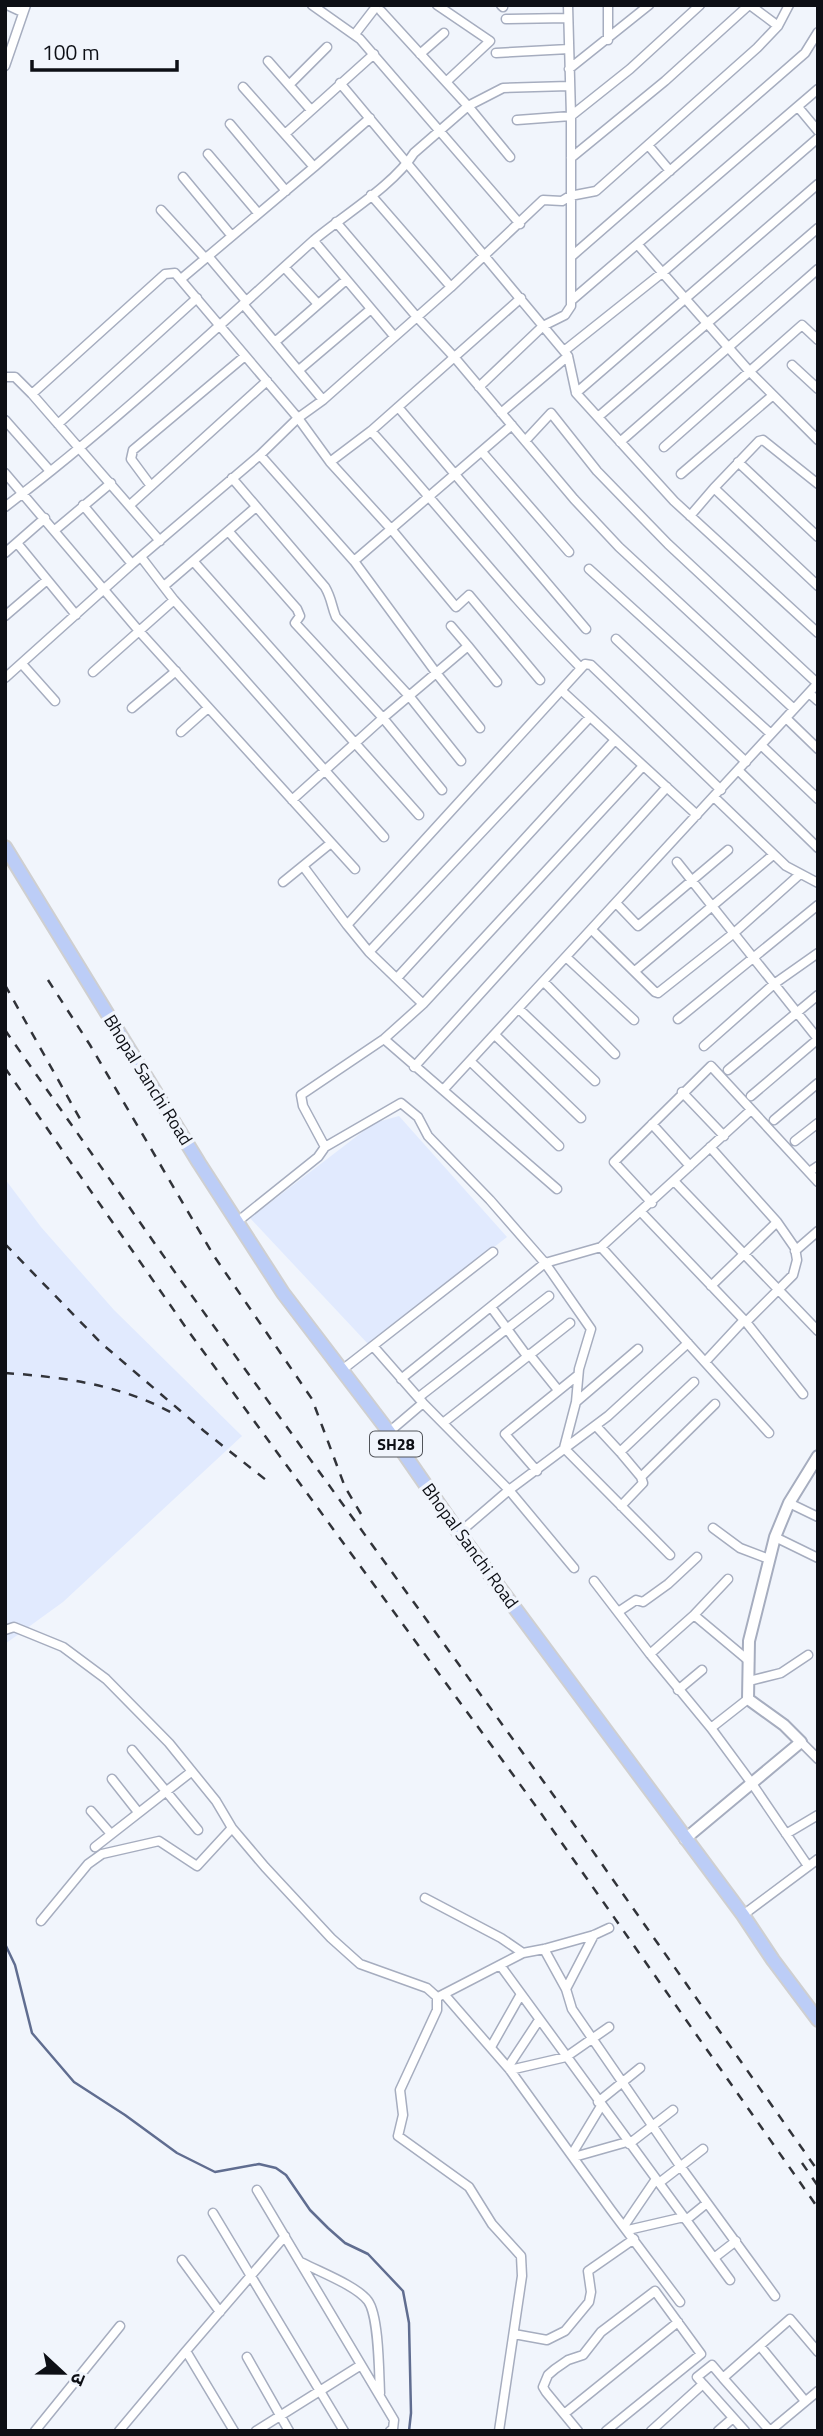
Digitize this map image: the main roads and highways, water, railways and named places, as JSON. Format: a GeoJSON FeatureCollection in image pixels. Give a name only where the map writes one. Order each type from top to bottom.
{"type":"FeatureCollection","features":[{"type":"Feature","properties":{"kind":"main road","name":"Bhopal Sanchi Road"},"geometry":{"type":"LineString","coordinates":[[5,847],[283,1293],[388,1432],[459,1533],[818,2020]]}},
{"type":"Feature","properties":{"kind":"waterway"},"geometry":{"type":"LineString","coordinates":[[5,1944],[15,1965],[32,2033],[74,2082],[177,2153],[215,2172],[259,2164],[276,2168],[286,2175],[310,2210],[328,2228],[345,2243],[368,2254],[403,2291],[409,2323],[409,2431]]}},
{"type":"Feature","properties":{"kind":"railway"},"geometry":{"type":"LineString","coordinates":[[48,980],[90,1045],[214,1256],[312,1399],[345,1487],[361,1514]]}},
{"type":"Feature","properties":{"kind":"railway"},"geometry":{"type":"LineString","coordinates":[[5,985],[84,1126]]}},
{"type":"Feature","properties":{"kind":"railway"},"geometry":{"type":"LineString","coordinates":[[5,1030],[179,1278],[554,1796],[818,2171]]}},
{"type":"Feature","properties":{"kind":"railway"},"geometry":{"type":"LineString","coordinates":[[5,1068],[189,1332],[538,1809],[818,2208]]}},
{"type":"Feature","properties":{"kind":"railway"},"geometry":{"type":"LineString","coordinates":[[5,1244],[101,1343],[266,1480]]}},
{"type":"Feature","properties":{"kind":"railway"},"geometry":{"type":"LineString","coordinates":[[5,1373],[49,1377],[113,1389],[174,1414]]}},
{"type":"Feature","properties":{"kind":"railway"},"geometry":{"type":"LineString","coordinates":[[802,2163],[818,2186]]}}]}
